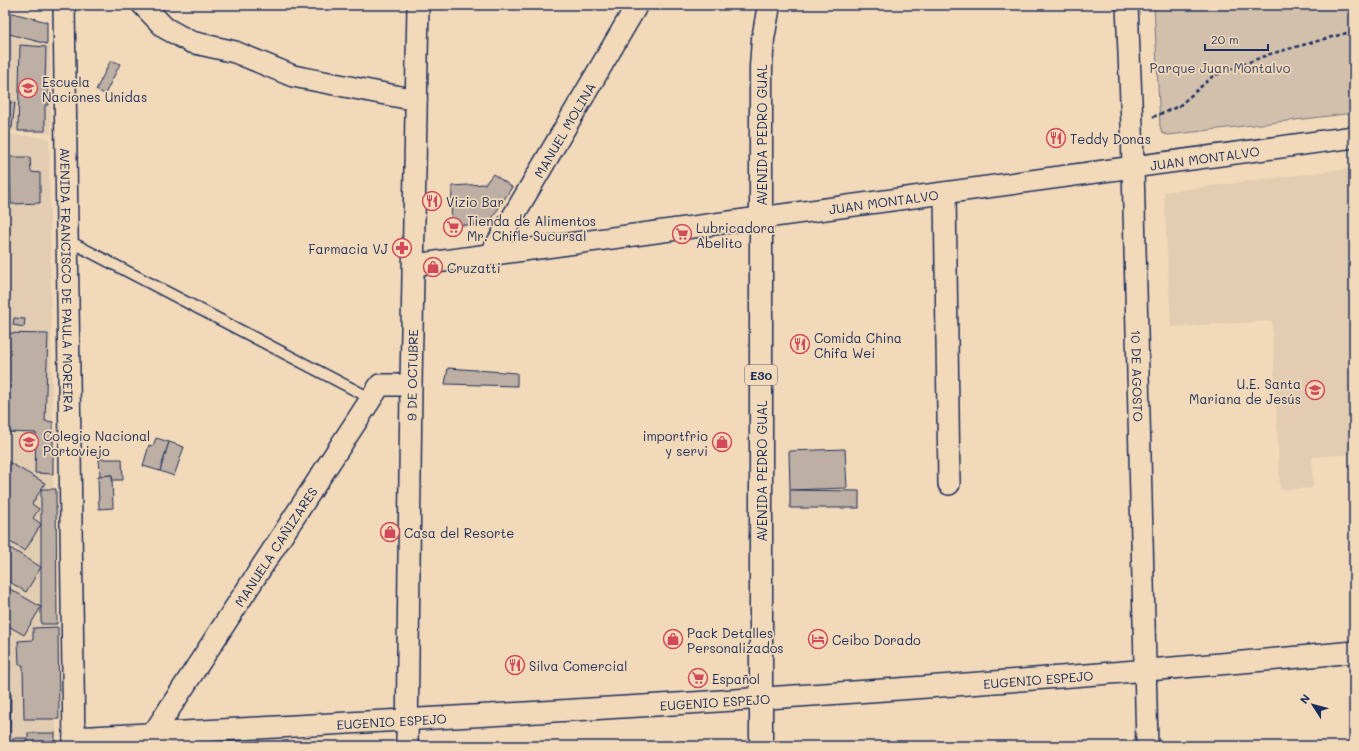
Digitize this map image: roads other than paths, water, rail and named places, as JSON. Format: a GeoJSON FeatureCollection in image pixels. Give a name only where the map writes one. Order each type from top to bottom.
{"type":"FeatureCollection","features":[{"type":"Feature","properties":{"kind":"highway","name":"AVENIDA PEDRO GUAL"},"geometry":{"type":"LineString","coordinates":[[761,746],[761,67],[763,39],[769,5]]}},
{"type":"Feature","properties":{"kind":"street","name":"AVENIDA FRANCISCO DE PAULA MOREIRA"},"geometry":{"type":"LineString","coordinates":[[64,5],[74,742]]}},
{"type":"Feature","properties":{"kind":"street"},"geometry":{"type":"LineString","coordinates":[[143,5],[165,28],[191,42],[235,52],[293,76],[416,100]]}},
{"type":"Feature","properties":{"kind":"street","name":"9 DE OCTUBRE"},"geometry":{"type":"LineString","coordinates":[[407,746],[411,385],[418,5]]}},
{"type":"Feature","properties":{"kind":"street","name":"MANUEL MOLINA"},"geometry":{"type":"LineString","coordinates":[[492,254],[637,5]]}},
{"type":"Feature","properties":{"kind":"street","name":"10 DE AGOSTO"},"geometry":{"type":"LineString","coordinates":[[1127,5],[1134,167],[1147,746]]}},
{"type":"Feature","properties":{"kind":"street","name":"JUAN MONTALVO"},"geometry":{"type":"LineString","coordinates":[[414,265],[1354,137]]}},
{"type":"Feature","properties":{"kind":"street"},"geometry":{"type":"LineString","coordinates":[[944,193],[949,484]]}},
{"type":"Feature","properties":{"kind":"street","name":"MANUELA CAÑIZARES"},"geometry":{"type":"LineString","coordinates":[[153,734],[380,385],[411,385]]}},
{"type":"Feature","properties":{"kind":"street","name":"EUGENIO ESPEJO"},"geometry":{"type":"LineString","coordinates":[[74,742],[153,734],[761,697],[1146,671],[1354,652]]}},
{"type":"Feature","properties":{"kind":"lane"},"geometry":{"type":"LineString","coordinates":[[67,240],[372,399]]}},
{"type":"Feature","properties":{"kind":"place","name":"Escuela Naciones Unidas"},"geometry":{"type":"Point","coordinates":[28,88]}},
{"type":"Feature","properties":{"kind":"place","name":"Teddy Donas"},"geometry":{"type":"Point","coordinates":[1056,138]}},
{"type":"Feature","properties":{"kind":"place","name":"Vizio Bar"},"geometry":{"type":"Point","coordinates":[432,201]}},
{"type":"Feature","properties":{"kind":"place","name":"Tienda de Alimentos Mr. Chifle Sucursal"},"geometry":{"type":"Point","coordinates":[453,227]}},
{"type":"Feature","properties":{"kind":"place","name":"Lubricadora Abelito"},"geometry":{"type":"Point","coordinates":[682,234]}},
{"type":"Feature","properties":{"kind":"place","name":"Farmacia VJ"},"geometry":{"type":"Point","coordinates":[402,248]}},
{"type":"Feature","properties":{"kind":"place","name":"Cruzatti"},"geometry":{"type":"Point","coordinates":[433,267]}},
{"type":"Feature","properties":{"kind":"place","name":"Comida China Chifa Wei"},"geometry":{"type":"Point","coordinates":[800,344]}},
{"type":"Feature","properties":{"kind":"place","name":"U.E. Santa Mariana de Jesús"},"geometry":{"type":"Point","coordinates":[1315,390]}},
{"type":"Feature","properties":{"kind":"place","name":"Colegio Nacional Portoviejo"},"geometry":{"type":"Point","coordinates":[29,442]}},
{"type":"Feature","properties":{"kind":"place","name":"importfrio y servi"},"geometry":{"type":"Point","coordinates":[722,442]}},
{"type":"Feature","properties":{"kind":"place","name":"Casa del Resorte"},"geometry":{"type":"Point","coordinates":[390,532]}},
{"type":"Feature","properties":{"kind":"place","name":"Pack Detalles Personalizados"},"geometry":{"type":"Point","coordinates":[673,639]}},
{"type":"Feature","properties":{"kind":"place","name":"Ceibo Dorado"},"geometry":{"type":"Point","coordinates":[818,639]}},
{"type":"Feature","properties":{"kind":"place","name":"Silva Comercial"},"geometry":{"type":"Point","coordinates":[515,665]}},
{"type":"Feature","properties":{"kind":"place","name":"Español"},"geometry":{"type":"Point","coordinates":[698,678]}},
{"type":"Feature","properties":{"kind":"park label","name":"Parque Juan Montalvo"},"geometry":{"type":"Point","coordinates":[1220,67]}}]}
